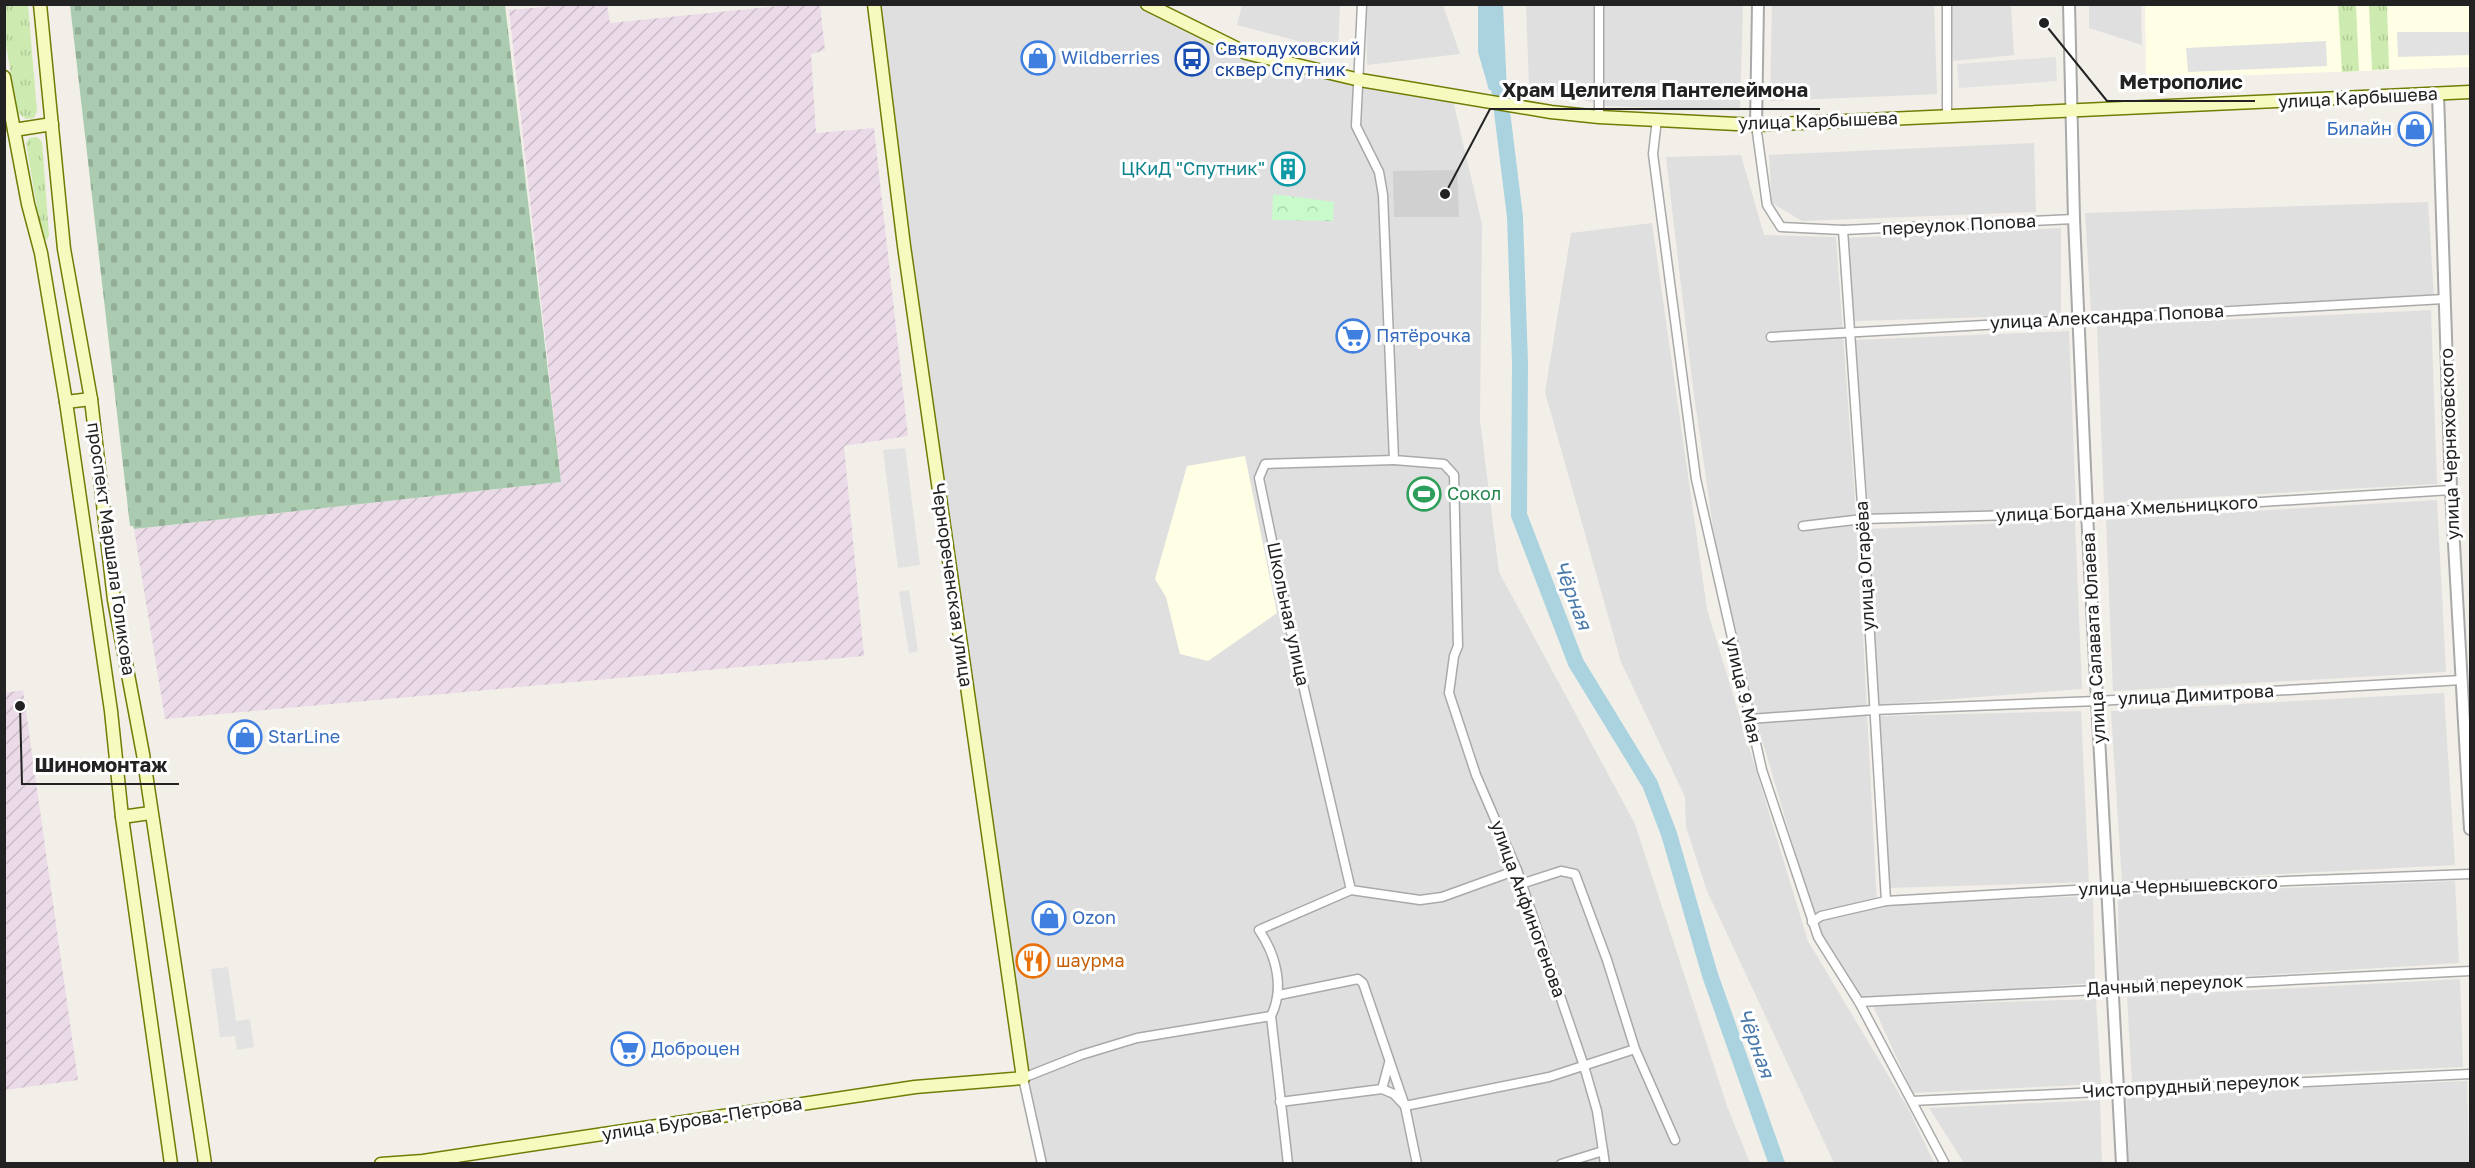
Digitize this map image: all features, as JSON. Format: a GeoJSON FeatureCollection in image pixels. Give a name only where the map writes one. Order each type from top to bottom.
{"type":"FeatureCollection","features":[{"type":"Feature","properties":{"kind":"main road","name":"проспект Маршала Голикова"},"geometry":{"type":"LineString","coordinates":[[40,4],[64,249],[91,399],[114,600],[142,754],[205,1164]]}},
{"type":"Feature","properties":{"kind":"main road","name":"Чернореченская улица"},"geometry":{"type":"LineString","coordinates":[[874,4],[904,246],[1023,1078]]}},
{"type":"Feature","properties":{"kind":"main road","name":"улица Карбышева"},"geometry":{"type":"LineString","coordinates":[[1147,4],[1245,53],[1360,80],[1551,112],[1599,117],[1756,125],[2470,92]]}},
{"type":"Feature","properties":{"kind":"main road","name":"проспект Маршала Голикова"},"geometry":{"type":"LineString","coordinates":[[4,77],[28,204],[41,253],[66,402],[111,711],[122,817],[171,1164]]}},
{"type":"Feature","properties":{"kind":"main road"},"geometry":{"type":"LineString","coordinates":[[14,130],[52,124]]}},
{"type":"Feature","properties":{"kind":"main road"},"geometry":{"type":"LineString","coordinates":[[41,253],[64,249]]}},
{"type":"Feature","properties":{"kind":"main road"},"geometry":{"type":"LineString","coordinates":[[66,402],[91,399]]}},
{"type":"Feature","properties":{"kind":"main road"},"geometry":{"type":"LineString","coordinates":[[122,817],[150,813]]}},
{"type":"Feature","properties":{"kind":"main road","name":"улица Бурова-Петрова"},"geometry":{"type":"LineString","coordinates":[[381,1164],[444,1158],[915,1087],[1023,1078]]}},
{"type":"Feature","properties":{"kind":"street"},"geometry":{"type":"LineString","coordinates":[[1362,4],[1356,126],[1379,172],[1383,195],[1394,460]]}},
{"type":"Feature","properties":{"kind":"street"},"geometry":{"type":"LineString","coordinates":[[1599,4],[1599,117]]}},
{"type":"Feature","properties":{"kind":"street"},"geometry":{"type":"LineString","coordinates":[[1756,125],[1758,4]]}},
{"type":"Feature","properties":{"kind":"street"},"geometry":{"type":"LineString","coordinates":[[1947,4],[1947,117]]}},
{"type":"Feature","properties":{"kind":"street","name":"улица Салавата Юлаева"},"geometry":{"type":"LineString","coordinates":[[2069,4],[2074,219],[2087,513],[2122,1164]]}},
{"type":"Feature","properties":{"kind":"street","name":"улица Черняховского"},"geometry":{"type":"LineString","coordinates":[[2438,94],[2451,490],[2470,829]]}},
{"type":"Feature","properties":{"kind":"street","name":"улица 9 Мая"},"geometry":{"type":"LineString","coordinates":[[1657,119],[1653,154],[1696,479],[1762,770],[1812,922],[1859,1002],[1945,1164]]}},
{"type":"Feature","properties":{"kind":"street","name":"переулок Попова"},"geometry":{"type":"LineString","coordinates":[[1756,125],[1767,205],[1782,226],[1843,230],[2074,219]]}},
{"type":"Feature","properties":{"kind":"street","name":"улица Огарёва"},"geometry":{"type":"LineString","coordinates":[[1843,230],[1886,901]]}},
{"type":"Feature","properties":{"kind":"street","name":"улица Александра Попова"},"geometry":{"type":"LineString","coordinates":[[1771,337],[2444,299]]}},
{"type":"Feature","properties":{"kind":"street","name":"улица Анфиногенова"},"geometry":{"type":"LineString","coordinates":[[1394,460],[1444,464],[1454,475],[1458,646],[1454,656],[1449,693],[1476,775],[1517,870],[1584,1066],[1597,1111],[1605,1164]]}},
{"type":"Feature","properties":{"kind":"street","name":"Школьная улица"},"geometry":{"type":"LineString","coordinates":[[1351,890],[1293,642],[1259,478],[1265,464],[1394,460]]}},
{"type":"Feature","properties":{"kind":"street","name":"улица Богдана Хмельницкого"},"geometry":{"type":"LineString","coordinates":[[1803,525],[1863,519],[2087,513],[2451,490]]}},
{"type":"Feature","properties":{"kind":"street"},"geometry":{"type":"LineString","coordinates":[[1449,646],[1454,656]]}},
{"type":"Feature","properties":{"kind":"street","name":"улица Димитрова"},"geometry":{"type":"LineString","coordinates":[[1749,719],[1873,710],[2097,701],[2463,680]]}},
{"type":"Feature","properties":{"kind":"street"},"geometry":{"type":"LineString","coordinates":[[1288,1164],[1271,1016],[1280,995],[1271,948],[1259,930],[1351,890],[1420,900],[1443,897],[1517,870]]}},
{"type":"Feature","properties":{"kind":"street"},"geometry":{"type":"LineString","coordinates":[[1521,884],[1562,872],[1575,874],[1607,960],[1635,1049],[1675,1140]]}},
{"type":"Feature","properties":{"kind":"street","name":"улица Чернышевского"},"geometry":{"type":"LineString","coordinates":[[1812,922],[1821,916],[1886,901],[2108,888],[2470,874]]}},
{"type":"Feature","properties":{"kind":"street","name":"Дачный переулок"},"geometry":{"type":"LineString","coordinates":[[1859,1002],[2112,987],[2470,971]]}},
{"type":"Feature","properties":{"kind":"street"},"geometry":{"type":"LineString","coordinates":[[1280,995],[1358,979],[1367,988],[1389,1063],[1405,1106],[1417,1164]]}},
{"type":"Feature","properties":{"kind":"street"},"geometry":{"type":"LineString","coordinates":[[1023,1078],[1081,1055],[1137,1038],[1271,1016]]}},
{"type":"Feature","properties":{"kind":"street"},"geometry":{"type":"LineString","coordinates":[[1405,1106],[1549,1077],[1635,1049]]}},
{"type":"Feature","properties":{"kind":"street"},"geometry":{"type":"LineString","coordinates":[[1382,1089],[1389,1063]]}},
{"type":"Feature","properties":{"kind":"street","name":"Чистопрудный переулок"},"geometry":{"type":"LineString","coordinates":[[1912,1101],[2117,1089],[2470,1074]]}},
{"type":"Feature","properties":{"kind":"street","name":"Чернореченская улица"},"geometry":{"type":"LineString","coordinates":[[1023,1078],[1042,1164]]}},
{"type":"Feature","properties":{"kind":"street"},"geometry":{"type":"LineString","coordinates":[[1280,1102],[1382,1089],[1394,1094],[1405,1106]]}},
{"type":"Feature","properties":{"kind":"street"},"geometry":{"type":"LineString","coordinates":[[1561,1164],[1603,1151]]}},
{"type":"Feature","properties":{"kind":"shaded area"},"geometry":{"type":"Polygon","coordinates":[[[566,5],[607,5],[610,23],[789,5],[820,5],[825,50],[811,54],[816,133],[874,128],[908,436],[844,446],[864,656],[165,719],[134,529],[561,482],[509,10],[566,5]]]}},
{"type":"Feature","properties":{"kind":"shaded area"},"geometry":{"type":"Polygon","coordinates":[[[876,5],[1150,5],[1246,53],[1452,96],[1482,224],[1480,420],[1499,572],[1635,824],[1727,1106],[1750,1163],[1036,1163],[876,5]]]}},
{"type":"Feature","properties":{"kind":"shaded area"},"geometry":{"type":"Polygon","coordinates":[[[1242,5],[1340,5],[1338,46],[1316,46],[1237,25],[1242,5]]]}},
{"type":"Feature","properties":{"kind":"shaded area"},"geometry":{"type":"Polygon","coordinates":[[[1366,5],[1443,5],[1460,54],[1367,65],[1366,5]]]}},
{"type":"Feature","properties":{"kind":"shaded area"},"geometry":{"type":"Polygon","coordinates":[[[1526,5],[1743,5],[1740,111],[1605,106],[1529,85],[1526,5]]]}},
{"type":"Feature","properties":{"kind":"shaded area"},"geometry":{"type":"Polygon","coordinates":[[[1772,5],[1934,5],[1937,94],[1770,101],[1772,5]]]}},
{"type":"Feature","properties":{"kind":"shaded area"},"geometry":{"type":"Polygon","coordinates":[[[1951,5],[2011,5],[2014,55],[1953,61],[1951,5]]]}},
{"type":"Feature","properties":{"kind":"shaded area"},"geometry":{"type":"Polygon","coordinates":[[[2089,5],[2141,5],[2142,45],[2089,28],[2089,5]]]}},
{"type":"Feature","properties":{"kind":"shaded area"},"geometry":{"type":"Polygon","coordinates":[[[2145,5],[2470,5],[2470,67],[2146,79],[2145,5]]]}},
{"type":"Feature","properties":{"kind":"shaded area"},"geometry":{"type":"Polygon","coordinates":[[[2397,32],[2470,32],[2470,55],[2398,57],[2397,32]]]}},
{"type":"Feature","properties":{"kind":"shaded area"},"geometry":{"type":"Polygon","coordinates":[[[2326,41],[2327,66],[2188,72],[2186,48],[2326,41]]]}},
{"type":"Feature","properties":{"kind":"shaded area"},"geometry":{"type":"Polygon","coordinates":[[[2056,57],[2057,81],[1959,88],[1957,64],[2056,57]]]}},
{"type":"Feature","properties":{"kind":"shaded area"},"geometry":{"type":"Polygon","coordinates":[[[2034,143],[2036,212],[1802,221],[1772,203],[1769,155],[2034,143]]]}},
{"type":"Feature","properties":{"kind":"shaded area"},"geometry":{"type":"Polygon","coordinates":[[[1741,155],[1764,235],[1836,237],[1859,556],[1877,905],[2093,896],[2095,983],[1859,999],[1821,939],[1726,618],[1693,388],[1666,157],[1741,155]]]}},
{"type":"Feature","properties":{"kind":"shaded area"},"geometry":{"type":"Polygon","coordinates":[[[1457,170],[1459,217],[1394,217],[1393,171],[1457,170]]]}},
{"type":"Feature","properties":{"kind":"shaded area"},"geometry":{"type":"Polygon","coordinates":[[[2428,202],[2434,297],[2091,311],[2085,213],[2428,202]]]}},
{"type":"Feature","properties":{"kind":"shaded area"},"geometry":{"type":"Polygon","coordinates":[[[1652,223],[1707,609],[1808,941],[1909,1110],[1934,1163],[1834,1163],[1707,891],[1686,827],[1685,797],[1621,662],[1545,392],[1571,233],[1652,223]]]}},
{"type":"Feature","properties":{"kind":"shaded area"},"geometry":{"type":"Polygon","coordinates":[[[2061,228],[2061,315],[1855,321],[1846,238],[2061,228]]]}},
{"type":"Feature","properties":{"kind":"shaded area"},"geometry":{"type":"Polygon","coordinates":[[[2431,310],[2437,484],[2104,503],[2097,326],[2431,310]]]}},
{"type":"Feature","properties":{"kind":"shaded area"},"geometry":{"type":"Polygon","coordinates":[[[2069,331],[2076,507],[1869,515],[1853,340],[2069,331]]]}},
{"type":"Feature","properties":{"kind":"shaded area"},"geometry":{"type":"Polygon","coordinates":[[[905,448],[920,565],[898,568],[883,450],[905,448]]]}},
{"type":"Feature","properties":{"kind":"shaded area"},"geometry":{"type":"Polygon","coordinates":[[[1245,456],[1277,613],[1208,661],[1180,654],[1166,597],[1155,579],[1187,466],[1245,456]]]}},
{"type":"Feature","properties":{"kind":"shaded area"},"geometry":{"type":"Polygon","coordinates":[[[2437,500],[2446,672],[2113,691],[2106,520],[2437,500]]]}},
{"type":"Feature","properties":{"kind":"shaded area"},"geometry":{"type":"Polygon","coordinates":[[[2075,520],[2082,689],[1874,705],[1867,529],[2075,520]]]}},
{"type":"Feature","properties":{"kind":"shaded area"},"geometry":{"type":"Polygon","coordinates":[[[909,590],[918,651],[909,653],[899,592],[909,590]]]}},
{"type":"Feature","properties":{"kind":"shaded area"},"geometry":{"type":"Polygon","coordinates":[[[23,690],[78,1080],[5,1090],[4,693],[23,690]]]}},
{"type":"Feature","properties":{"kind":"shaded area"},"geometry":{"type":"Polygon","coordinates":[[[2444,693],[2455,865],[2122,882],[2111,711],[2444,693]]]}},
{"type":"Feature","properties":{"kind":"shaded area"},"geometry":{"type":"Polygon","coordinates":[[[2081,711],[2089,882],[1888,888],[1878,716],[2081,711]]]}},
{"type":"Feature","properties":{"kind":"shaded area"},"geometry":{"type":"Polygon","coordinates":[[[2455,881],[2459,963],[2119,984],[2118,895],[2455,881]]]}},
{"type":"Feature","properties":{"kind":"shaded area"},"geometry":{"type":"Polygon","coordinates":[[[228,967],[236,1021],[250,1019],[254,1047],[237,1050],[235,1036],[220,1037],[211,969],[228,967]]]}},
{"type":"Feature","properties":{"kind":"shaded area"},"geometry":{"type":"Polygon","coordinates":[[[2460,979],[2463,1067],[2132,1082],[2127,997],[2460,979]]]}},
{"type":"Feature","properties":{"kind":"shaded area"},"geometry":{"type":"Polygon","coordinates":[[[2096,999],[2101,1084],[1913,1093],[1873,1006],[2096,999]]]}},
{"type":"Feature","properties":{"kind":"shaded area"},"geometry":{"type":"Polygon","coordinates":[[[2467,1081],[2469,1163],[2129,1163],[2126,1095],[2467,1081]]]}},
{"type":"Feature","properties":{"kind":"shaded area"},"geometry":{"type":"Polygon","coordinates":[[[2100,1100],[2102,1164],[1964,1163],[1929,1108],[2100,1100]]]}},
{"type":"Feature","properties":{"kind":"green space"},"geometry":{"type":"Polygon","coordinates":[[[4,5],[28,5],[37,111],[34,118],[26,119],[18,113],[5,40],[4,5]]]}},
{"type":"Feature","properties":{"kind":"green space"},"geometry":{"type":"Polygon","coordinates":[[[70,5],[505,5],[561,482],[134,529],[130,526],[70,5]]]}},
{"type":"Feature","properties":{"kind":"green space"},"geometry":{"type":"Polygon","coordinates":[[[2338,5],[2356,5],[2359,71],[2342,72],[2338,5]]]}},
{"type":"Feature","properties":{"kind":"green space"},"geometry":{"type":"Polygon","coordinates":[[[2369,5],[2387,5],[2389,69],[2372,70],[2369,5]]]}},
{"type":"Feature","properties":{"kind":"green space"},"geometry":{"type":"Polygon","coordinates":[[[37,137],[42,142],[49,235],[47,240],[42,237],[26,143],[29,138],[37,137]]]}},
{"type":"Feature","properties":{"kind":"green space"},"geometry":{"type":"Polygon","coordinates":[[[1273,194],[1334,202],[1333,221],[1272,220],[1273,194]]]}},
{"type":"Feature","properties":{"kind":"water"},"geometry":{"type":"Polygon","coordinates":[[[1478,5],[1503,5],[1507,92],[1489,90],[1478,52],[1478,5]]]}},
{"type":"Feature","properties":{"kind":"waterway","name":"Чёрная"},"geometry":{"type":"LineString","coordinates":[[1497,71],[1515,217],[1520,363],[1519,515],[1576,663],[1650,784],[1669,834],[1710,975],[1777,1164]]}},
{"type":"Feature","properties":{"kind":"place","name":"Метрополис"},"geometry":{"type":"Point","coordinates":[2044,23]}},
{"type":"Feature","properties":{"kind":"place","name":"Wildberries"},"geometry":{"type":"Point","coordinates":[1038,58]}},
{"type":"Feature","properties":{"kind":"place","name":"Святодуховский сквер Спутник"},"geometry":{"type":"Point","coordinates":[1192,59]}},
{"type":"Feature","properties":{"kind":"place","name":"Билайн"},"geometry":{"type":"Point","coordinates":[2415,129]}},
{"type":"Feature","properties":{"kind":"place","name":"ЦКиД \"Спутник\""},"geometry":{"type":"Point","coordinates":[1288,169]}},
{"type":"Feature","properties":{"kind":"place","name":"Храм Целителя Пантелеймона"},"geometry":{"type":"Point","coordinates":[1445,194]}},
{"type":"Feature","properties":{"kind":"place","name":"Пятёрочка"},"geometry":{"type":"Point","coordinates":[1353,336]}},
{"type":"Feature","properties":{"kind":"place","name":"Сокол"},"geometry":{"type":"Point","coordinates":[1424,494]}},
{"type":"Feature","properties":{"kind":"place","name":"Шиномонтаж"},"geometry":{"type":"Point","coordinates":[20,706]}},
{"type":"Feature","properties":{"kind":"place","name":"StarLine"},"geometry":{"type":"Point","coordinates":[245,737]}},
{"type":"Feature","properties":{"kind":"place","name":"Ozon"},"geometry":{"type":"Point","coordinates":[1049,918]}},
{"type":"Feature","properties":{"kind":"place","name":"шаурма"},"geometry":{"type":"Point","coordinates":[1033,961]}},
{"type":"Feature","properties":{"kind":"place","name":"Доброцен"},"geometry":{"type":"Point","coordinates":[628,1049]}}]}
